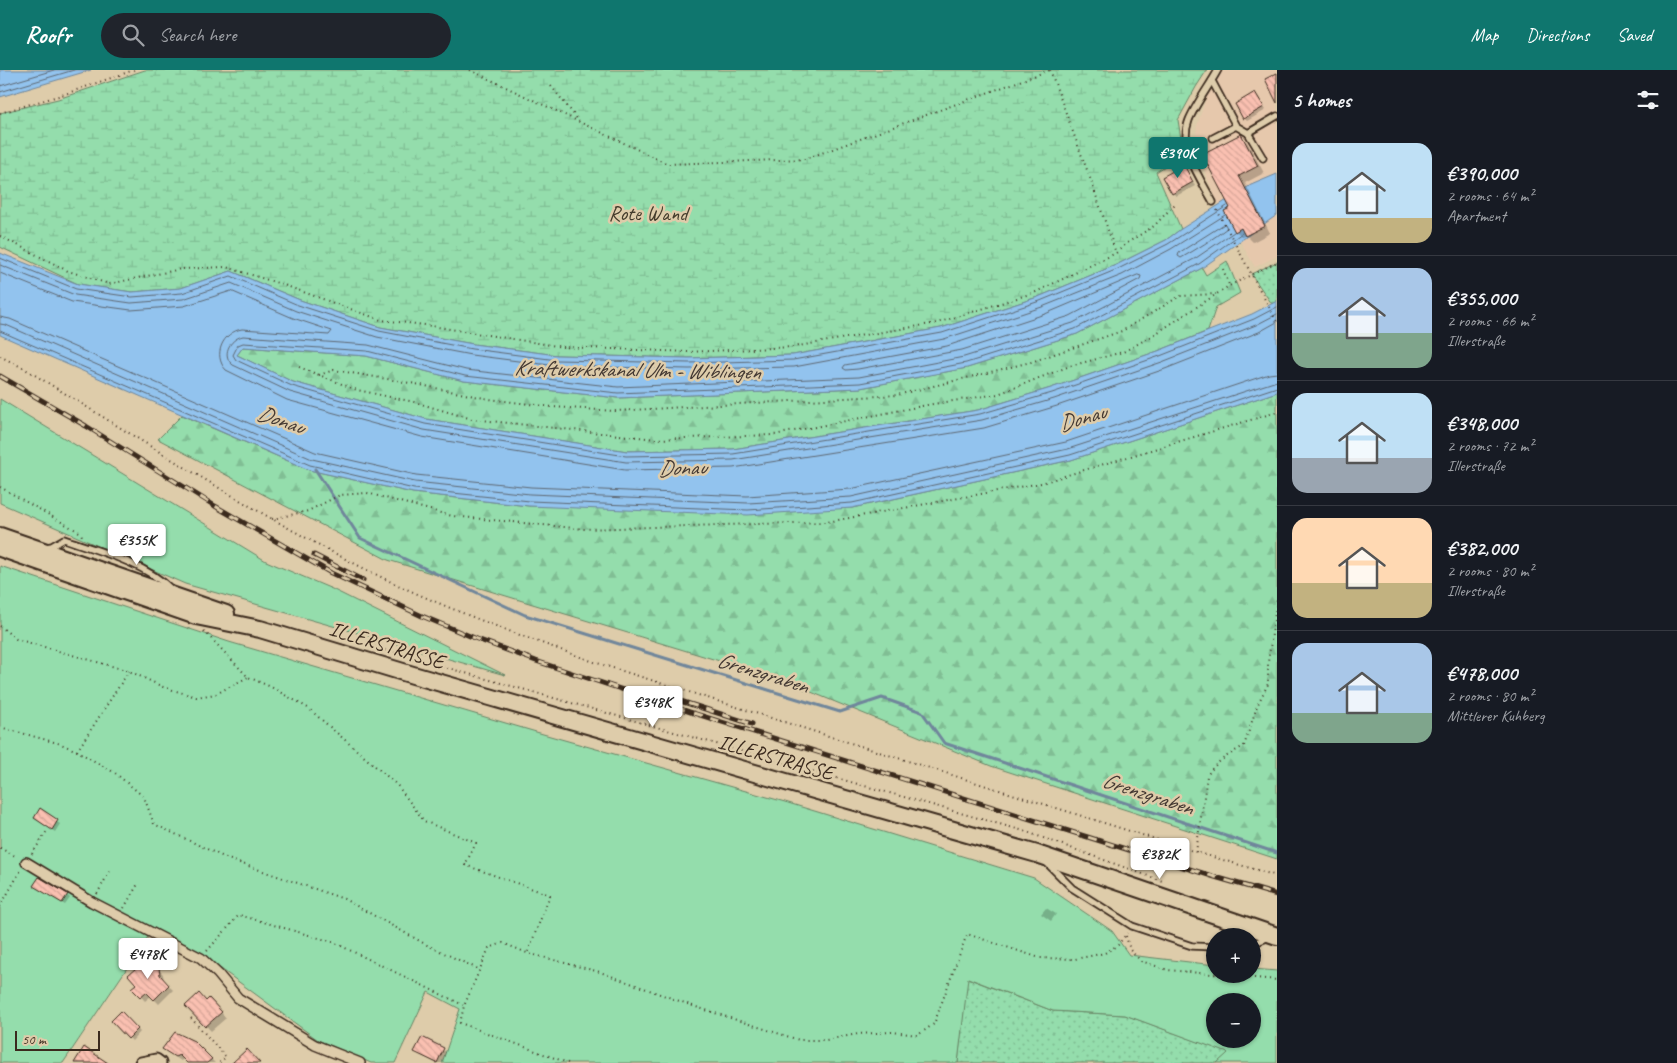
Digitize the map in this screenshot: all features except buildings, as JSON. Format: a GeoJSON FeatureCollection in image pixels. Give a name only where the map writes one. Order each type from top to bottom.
{"type":"FeatureCollection","features":[{"type":"Feature","properties":{"kind":"main road","name":"ILLERSTRASSE"},"geometry":{"type":"LineString","coordinates":[[0,536],[224,613],[260,629]]}},
{"type":"Feature","properties":{"kind":"main road","name":"ILLERSTRASSE"},"geometry":{"type":"LineString","coordinates":[[0,548],[196,616],[260,629],[413,676],[1037,854],[1275,936]]}},
{"type":"Feature","properties":{"kind":"street"},"geometry":{"type":"LineString","coordinates":[[26,862],[119,917],[201,958],[218,974],[238,998],[315,1045],[360,1063]]}},
{"type":"Feature","properties":{"kind":"street"},"geometry":{"type":"LineString","coordinates":[[142,1063],[156,1060],[160,1063]]}},
{"type":"Feature","properties":{"kind":"lane"},"geometry":{"type":"LineString","coordinates":[[1213,202],[1192,163],[1186,142],[1189,121],[1218,70]]}},
{"type":"Feature","properties":{"kind":"lane"},"geometry":{"type":"LineString","coordinates":[[1212,81],[1236,126],[1248,133],[1263,158]]}},
{"type":"Feature","properties":{"kind":"lane"},"geometry":{"type":"LineString","coordinates":[[1248,133],[1277,116]]}},
{"type":"Feature","properties":{"kind":"lane"},"geometry":{"type":"LineString","coordinates":[[1213,138],[1236,126]]}},
{"type":"Feature","properties":{"kind":"lane"},"geometry":{"type":"LineString","coordinates":[[34,548],[52,546],[64,539],[113,556],[158,577],[176,596]]}},
{"type":"Feature","properties":{"kind":"lane"},"geometry":{"type":"LineString","coordinates":[[1037,854],[1072,888],[1132,926],[1192,946],[1206,947]]}},
{"type":"Feature","properties":{"kind":"lane"},"geometry":{"type":"LineString","coordinates":[[1261,941],[1275,936]]}},
{"type":"Feature","properties":{"kind":"path"},"geometry":{"type":"LineString","coordinates":[[0,113],[65,94],[134,70]]}},
{"type":"Feature","properties":{"kind":"path"},"geometry":{"type":"LineString","coordinates":[[470,70],[668,164],[805,159],[1050,70],[1116,253]]}},
{"type":"Feature","properties":{"kind":"path"},"geometry":{"type":"LineString","coordinates":[[551,86],[581,123]]}},
{"type":"Feature","properties":{"kind":"path"},"geometry":{"type":"LineString","coordinates":[[1213,202],[1277,322]]}},
{"type":"Feature","properties":{"kind":"path"},"geometry":{"type":"LineString","coordinates":[[0,236],[68,271],[108,284],[181,269],[226,267],[281,284],[381,320],[563,346],[689,352],[792,347],[937,323],[1036,292],[1116,253],[1127,243],[1154,226],[1174,204]]}},
{"type":"Feature","properties":{"kind":"path"},"geometry":{"type":"LineString","coordinates":[[299,367],[358,390],[414,402],[472,419],[656,439],[774,435],[926,405],[998,394],[1070,366],[1123,352],[1152,336],[1229,286],[1277,262]]}},
{"type":"Feature","properties":{"kind":"path"},"geometry":{"type":"LineString","coordinates":[[1223,269],[1229,286]]}},
{"type":"Feature","properties":{"kind":"path"},"geometry":{"type":"LineString","coordinates":[[319,375],[334,370],[489,399],[553,407],[615,411],[897,395],[1031,362],[1122,331],[1180,296],[1216,294]]}},
{"type":"Feature","properties":{"kind":"path"},"geometry":{"type":"LineString","coordinates":[[0,356],[33,374],[272,519],[375,574],[442,604],[511,632],[606,666],[1277,876]]}},
{"type":"Feature","properties":{"kind":"path"},"geometry":{"type":"LineString","coordinates":[[272,519],[303,513],[340,495],[367,493],[452,516],[584,529],[827,522],[1041,483],[1277,412]]}},
{"type":"Feature","properties":{"kind":"path"},"geometry":{"type":"LineString","coordinates":[[0,487],[81,533],[87,547]]}},
{"type":"Feature","properties":{"kind":"path"},"geometry":{"type":"LineString","coordinates":[[1196,852],[1207,776],[1212,768],[1244,746],[1257,706],[1268,684],[1268,662],[1277,598]]}},
{"type":"Feature","properties":{"kind":"path"},"geometry":{"type":"LineString","coordinates":[[196,616],[199,627],[248,677],[271,687],[308,708],[397,785],[424,821],[476,843],[465,865],[550,895],[527,953]]}},
{"type":"Feature","properties":{"kind":"path"},"geometry":{"type":"LineString","coordinates":[[0,626],[16,638],[129,671],[163,687],[196,698],[216,694],[248,677]]}},
{"type":"Feature","properties":{"kind":"path"},"geometry":{"type":"LineString","coordinates":[[362,644],[1024,831],[1172,885]]}},
{"type":"Feature","properties":{"kind":"path"},"geometry":{"type":"LineString","coordinates":[[77,751],[129,671]]}},
{"type":"Feature","properties":{"kind":"path"},"geometry":{"type":"LineString","coordinates":[[0,727],[60,744],[77,751],[115,773],[144,798],[154,824],[228,859],[344,899],[426,945],[480,970]]}},
{"type":"Feature","properties":{"kind":"path"},"geometry":{"type":"LineString","coordinates":[[0,907],[26,862],[47,831]]}},
{"type":"Feature","properties":{"kind":"path"},"geometry":{"type":"LineString","coordinates":[[0,848],[26,862]]}},
{"type":"Feature","properties":{"kind":"path"},"geometry":{"type":"LineString","coordinates":[[92,902],[110,869]]}},
{"type":"Feature","properties":{"kind":"path"},"geometry":{"type":"LineString","coordinates":[[119,917],[138,884]]}},
{"type":"Feature","properties":{"kind":"path"},"geometry":{"type":"LineString","coordinates":[[201,958],[239,915],[333,942],[464,1006]]}},
{"type":"Feature","properties":{"kind":"path"},"geometry":{"type":"LineString","coordinates":[[568,1063],[460,1023],[464,1006],[489,948],[503,943],[527,953],[600,972],[693,1006],[799,1040],[826,1040],[858,1034],[892,1032],[918,1035],[934,1024],[967,934],[1040,958],[1075,959],[1105,953],[1118,945],[1132,926]]}},
{"type":"Feature","properties":{"kind":"path"},"geometry":{"type":"LineString","coordinates":[[1126,936],[1130,950],[1141,961],[1168,970],[1277,980]]}},
{"type":"Feature","properties":{"kind":"path"},"geometry":{"type":"LineString","coordinates":[[190,1018],[226,1057],[220,1063]]}},
{"type":"Feature","properties":{"kind":"shaded area"},"geometry":{"type":"Polygon","coordinates":[[[1223,70],[1277,70],[1277,174],[1270,176],[1269,219],[1277,215],[1277,256],[1255,267],[1215,197],[1195,147],[1197,126],[1207,95],[1223,70]]]}},
{"type":"Feature","properties":{"kind":"green space","name":"Rote Wand"},"geometry":{"type":"Polygon","coordinates":[[[145,70],[1207,70],[1178,120],[1181,139],[1179,157],[1156,172],[1181,229],[1166,240],[1116,265],[1038,297],[941,328],[793,355],[689,358],[557,355],[473,344],[380,327],[300,300],[231,271],[181,288],[132,292],[78,284],[0,247],[0,113],[58,99],[145,70]]]}},
{"type":"Feature","properties":{"kind":"green space"},"geometry":{"type":"Polygon","coordinates":[[[1227,261],[1240,293],[1216,307],[1208,331],[1158,351],[1051,388],[978,410],[733,449],[627,451],[426,419],[293,382],[237,355],[243,347],[366,356],[464,381],[618,398],[860,388],[967,368],[1077,334],[1202,268],[1206,275],[1227,261]]]}},
{"type":"Feature","properties":{"kind":"green space"},"geometry":{"type":"Polygon","coordinates":[[[1277,262],[1277,301],[1272,304],[1251,274],[1277,262]]]}},
{"type":"Feature","properties":{"kind":"green space"},"geometry":{"type":"Polygon","coordinates":[[[1277,392],[1277,859],[991,766],[782,680],[388,560],[158,439],[182,415],[309,470],[413,493],[529,506],[852,508],[1071,460],[1277,392]]]}},
{"type":"Feature","properties":{"kind":"green space"},"geometry":{"type":"Polygon","coordinates":[[[0,399],[266,561],[332,589],[505,675],[185,584],[0,503],[0,399]]]}},
{"type":"Feature","properties":{"kind":"green space"},"geometry":{"type":"Polygon","coordinates":[[[0,566],[229,642],[543,734],[785,802],[1034,878],[1112,931],[1129,955],[1206,964],[1206,983],[1261,983],[1261,970],[1277,971],[1277,1063],[1217,1063],[1228,1053],[1214,1048],[1261,1048],[1261,993],[1206,993],[1206,1045],[1125,1015],[1053,1011],[968,978],[958,1063],[442,1063],[460,1009],[428,992],[395,1063],[371,1063],[318,1040],[202,955],[154,928],[63,1063],[0,1063],[0,566]]]}},
{"type":"Feature","properties":{"kind":"green space"},"geometry":{"type":"Polygon","coordinates":[[[967,978],[1053,1011],[1125,1015],[1206,1045],[1206,1048],[1215,1048],[1229,1053],[1217,1063],[958,1063],[967,978]]]}},
{"type":"Feature","properties":{"kind":"water"},"geometry":{"type":"Polygon","coordinates":[[[0,70],[91,70],[0,97],[0,70]]]}},
{"type":"Feature","properties":{"kind":"water"},"geometry":{"type":"Polygon","coordinates":[[[1277,174],[1277,215],[1202,268],[1077,334],[967,368],[860,388],[618,398],[464,381],[366,356],[243,347],[237,355],[293,382],[426,419],[627,451],[733,449],[978,410],[1051,388],[1158,351],[1252,314],[1277,301],[1277,392],[1071,460],[852,508],[748,515],[529,506],[413,493],[309,470],[0,335],[0,253],[78,284],[132,292],[181,288],[231,271],[300,300],[380,327],[473,344],[557,355],[689,358],[793,355],[941,328],[1038,297],[1116,265],[1166,240],[1251,185],[1277,174]]]}},
{"type":"Feature","properties":{"kind":"waterway","name":"Grenzgraben"},"geometry":{"type":"LineString","coordinates":[[315,469],[360,538],[525,615],[840,712],[882,698],[922,712],[944,743],[1277,853]]}},
{"type":"Feature","properties":{"kind":"railway"},"geometry":{"type":"LineString","coordinates":[[0,376],[86,426],[215,506],[331,573],[422,616],[477,639],[536,661],[690,712],[1277,895]]}},
{"type":"Feature","properties":{"kind":"railway"},"geometry":{"type":"LineString","coordinates":[[314,555],[363,580]]}},
{"type":"Feature","properties":{"kind":"railway"},"geometry":{"type":"LineString","coordinates":[[671,698],[752,724]]}},
{"type":"Feature","properties":{"kind":"water label","name":"Kraftwerkskanal Ulm - Wiblingen"},"geometry":{"type":"Point","coordinates":[637,369]}},
{"type":"Feature","properties":{"kind":"water label","name":"Donau"},"geometry":{"type":"Point","coordinates":[1082,417]}},
{"type":"Feature","properties":{"kind":"water label","name":"Donau"},"geometry":{"type":"Point","coordinates":[281,419]}},
{"type":"Feature","properties":{"kind":"water label","name":"Donau"},"geometry":{"type":"Point","coordinates":[682,467]}}]}
